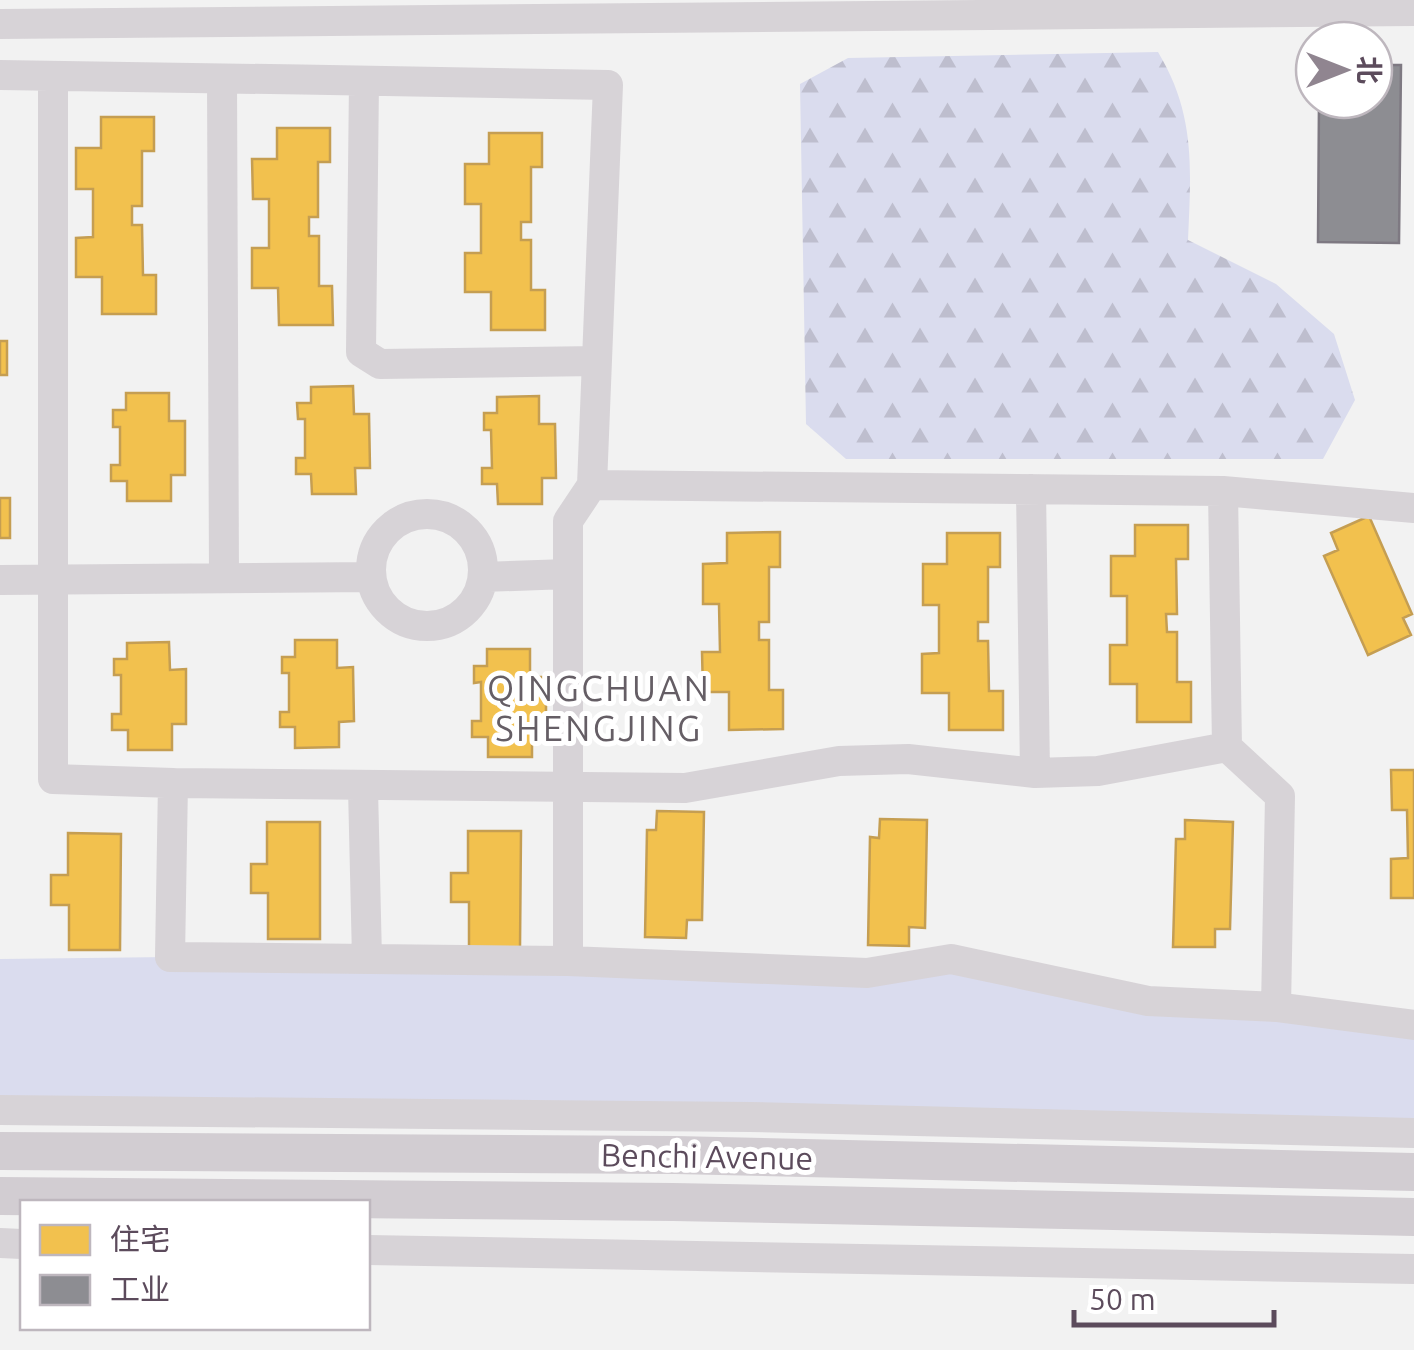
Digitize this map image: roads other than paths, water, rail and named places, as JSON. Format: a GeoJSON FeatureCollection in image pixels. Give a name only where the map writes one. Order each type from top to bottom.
{"type":"FeatureCollection","features":[{"type":"Feature","properties":{"kind":"main road","name":"Benchi Avenue"},"geometry":{"type":"LineString","coordinates":[[0,1151],[675,1155],[1414,1172]]}},
{"type":"Feature","properties":{"kind":"main road","name":"Benchi Avenue"},"geometry":{"type":"LineString","coordinates":[[0,1196],[692,1202],[1414,1217]]}},
{"type":"Feature","properties":{"kind":"street"},"geometry":{"type":"LineString","coordinates":[[0,24],[931,8],[1414,11]]}},
{"type":"Feature","properties":{"kind":"street"},"geometry":{"type":"LineString","coordinates":[[0,75],[608,85],[592,484],[568,521],[568,961]]}},
{"type":"Feature","properties":{"kind":"street"},"geometry":{"type":"LineString","coordinates":[[53,76],[53,779],[363,788],[684,788],[839,760],[908,759],[1034,772],[1098,772],[1228,747]]}},
{"type":"Feature","properties":{"kind":"street"},"geometry":{"type":"LineString","coordinates":[[222,78],[224,578]]}},
{"type":"Feature","properties":{"kind":"street"},"geometry":{"type":"LineString","coordinates":[[364,81],[361,352],[380,364],[597,361]]}},
{"type":"Feature","properties":{"kind":"street"},"geometry":{"type":"LineString","coordinates":[[592,484],[1224,491],[1414,508]]}},
{"type":"Feature","properties":{"kind":"street"},"geometry":{"type":"LineString","coordinates":[[1030,489],[1034,772]]}},
{"type":"Feature","properties":{"kind":"street"},"geometry":{"type":"LineString","coordinates":[[1224,491],[1228,747],[1280,796],[1276,1007]]}},
{"type":"Feature","properties":{"kind":"street"},"geometry":{"type":"LineString","coordinates":[[420,514],[438,514],[468,531],[483,559],[483,577],[474,601],[461,615],[424,626],[389,611],[377,596],[371,577],[378,542],[389,528],[420,514]]}},
{"type":"Feature","properties":{"kind":"street"},"geometry":{"type":"LineString","coordinates":[[483,577],[568,574]]}},
{"type":"Feature","properties":{"kind":"street"},"geometry":{"type":"LineString","coordinates":[[0,580],[371,577]]}},
{"type":"Feature","properties":{"kind":"street"},"geometry":{"type":"LineString","coordinates":[[173,783],[170,957],[568,961],[867,973],[951,958],[1148,1001],[1276,1007],[1414,1025]]}},
{"type":"Feature","properties":{"kind":"street"},"geometry":{"type":"LineString","coordinates":[[363,788],[367,959]]}},
{"type":"Feature","properties":{"kind":"street"},"geometry":{"type":"LineString","coordinates":[[0,1110],[750,1117],[1414,1133]]}},
{"type":"Feature","properties":{"kind":"street"},"geometry":{"type":"LineString","coordinates":[[370,1250],[1414,1270]]}},
{"type":"Feature","properties":{"kind":"district","name":"QINGCHUAN SHENGJING"},"geometry":{"type":"Point","coordinates":[599,708]}}]}
